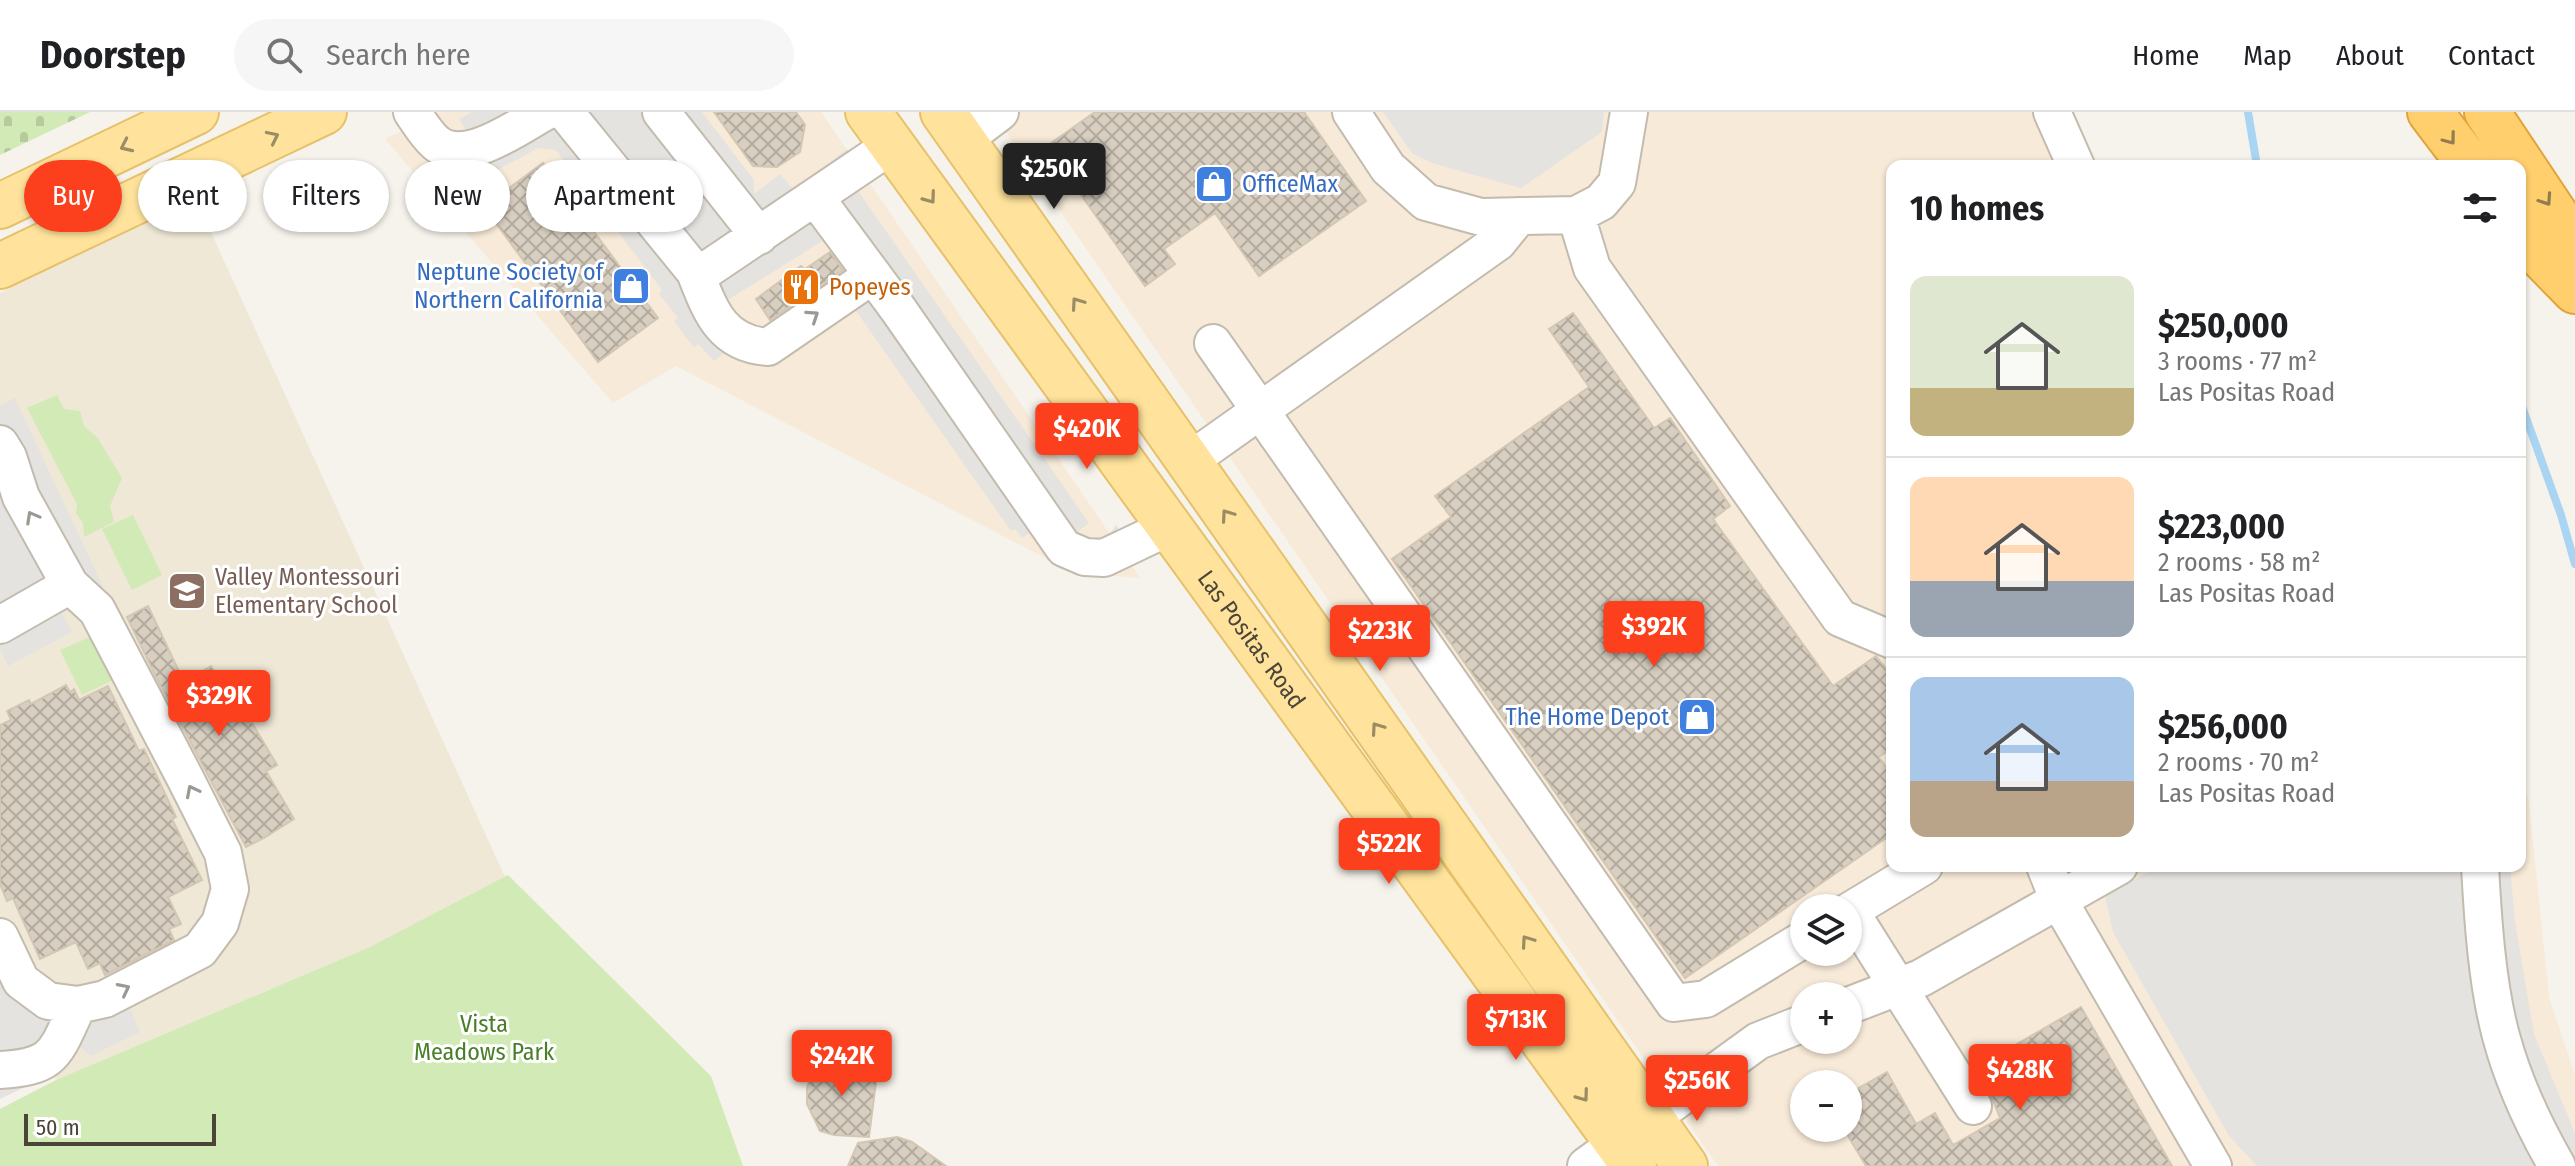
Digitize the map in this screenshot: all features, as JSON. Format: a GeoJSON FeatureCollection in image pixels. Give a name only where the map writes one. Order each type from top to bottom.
{"type":"FeatureCollection","features":[{"type":"Feature","properties":{"kind":"highway"},"geometry":{"type":"LineString","coordinates":[[2430,112],[2466,160]]}},
{"type":"Feature","properties":{"kind":"highway"},"geometry":{"type":"LineString","coordinates":[[2487,112],[2519,160]]}},
{"type":"Feature","properties":{"kind":"highway"},"geometry":{"type":"LineString","coordinates":[[2526,170],[2575,244]]}},
{"type":"Feature","properties":{"kind":"highway"},"geometry":{"type":"LineString","coordinates":[[2526,238],[2575,291]]}},
{"type":"Feature","properties":{"kind":"main road"},"geometry":{"type":"LineString","coordinates":[[0,206],[196,112]]}},
{"type":"Feature","properties":{"kind":"main road"},"geometry":{"type":"LineString","coordinates":[[0,266],[324,112]]}},
{"type":"Feature","properties":{"kind":"main road"},"geometry":{"type":"LineString","coordinates":[[953,126],[1685,1166]]}},
{"type":"Feature","properties":{"kind":"main road","name":"Las Positas Road"},"geometry":{"type":"LineString","coordinates":[[880,128],[1169,527],[1612,1158]]}},
{"type":"Feature","properties":{"kind":"street"},"geometry":{"type":"LineString","coordinates":[[412,112],[437,144],[474,150],[545,112]]}},
{"type":"Feature","properties":{"kind":"street"},"geometry":{"type":"LineString","coordinates":[[565,112],[695,272],[714,319],[749,346],[768,347],[873,275]]}},
{"type":"Feature","properties":{"kind":"street"},"geometry":{"type":"LineString","coordinates":[[661,112],[759,236]]}},
{"type":"Feature","properties":{"kind":"street"},"geometry":{"type":"LineString","coordinates":[[953,126],[1000,112]]}},
{"type":"Feature","properties":{"kind":"street"},"geometry":{"type":"LineString","coordinates":[[1351,112],[1388,168],[1426,202],[1481,217],[1576,215],[1601,202],[1617,183],[1629,112]]}},
{"type":"Feature","properties":{"kind":"street"},"geometry":{"type":"LineString","coordinates":[[2052,112],[2073,160]]}},
{"type":"Feature","properties":{"kind":"street"},"geometry":{"type":"LineString","coordinates":[[695,272],[702,273],[815,197],[880,128]]}},
{"type":"Feature","properties":{"kind":"street"},"geometry":{"type":"LineString","coordinates":[[815,197],[1064,548],[1085,557],[1104,558],[1169,527]]}},
{"type":"Feature","properties":{"kind":"street"},"geometry":{"type":"LineString","coordinates":[[1576,215],[1592,268],[1840,618],[1886,637]]}},
{"type":"Feature","properties":{"kind":"street"},"geometry":{"type":"LineString","coordinates":[[1189,461],[1498,242],[1519,216]]}},
{"type":"Feature","properties":{"kind":"street"},"geometry":{"type":"LineString","coordinates":[[1213,343],[1674,1003],[1706,999],[1790,948]]}},
{"type":"Feature","properties":{"kind":"street"},"geometry":{"type":"LineString","coordinates":[[0,444],[8,457],[21,497],[70,585],[97,610],[112,637],[223,853],[230,889],[220,923],[200,950],[105,999],[78,1005],[48,1001],[21,981],[0,937]]}},
{"type":"Feature","properties":{"kind":"street"},"geometry":{"type":"LineString","coordinates":[[4,623],[70,585]]}},
{"type":"Feature","properties":{"kind":"street"},"geometry":{"type":"LineString","coordinates":[[1862,904],[1914,872]]}},
{"type":"Feature","properties":{"kind":"street"},"geometry":{"type":"LineString","coordinates":[[2047,872],[2059,901],[2213,1166]]}},
{"type":"Feature","properties":{"kind":"street"},"geometry":{"type":"LineString","coordinates":[[1862,1001],[1921,978],[2109,872]]}},
{"type":"Feature","properties":{"kind":"street"},"geometry":{"type":"LineString","coordinates":[[2480,872],[2484,931],[2501,1036],[2537,1132],[2557,1166]]}},
{"type":"Feature","properties":{"kind":"street"},"geometry":{"type":"LineString","coordinates":[[1862,932],[1973,1106]]}},
{"type":"Feature","properties":{"kind":"street"},"geometry":{"type":"LineString","coordinates":[[0,1070],[28,1069],[42,1064],[56,1051],[78,1005]]}},
{"type":"Feature","properties":{"kind":"street"},"geometry":{"type":"LineString","coordinates":[[1612,1158],[1652,1119],[1758,1041],[1790,1028]]}},
{"type":"Feature","properties":{"kind":"shaded area"},"geometry":{"type":"Polygon","coordinates":[[[417,112],[436,112],[444,130],[460,136],[468,133],[459,119],[472,112],[702,112],[754,180],[754,194],[780,174],[794,190],[847,149],[867,179],[854,185],[1089,523],[1077,532],[1091,538],[1103,536],[1116,525],[1141,561],[1123,569],[1085,568],[1035,529],[1022,538],[1015,529],[1011,531],[856,311],[854,273],[829,237],[723,303],[741,329],[722,355],[714,361],[698,344],[694,348],[674,321],[678,318],[659,294],[662,290],[618,232],[703,232],[703,160],[564,160],[556,150],[538,148],[510,163],[510,160],[426,160],[403,127],[396,123],[417,112]]]}},
{"type":"Feature","properties":{"kind":"shaded area"},"geometry":{"type":"Polygon","coordinates":[[[440,112],[821,112],[1140,578],[1074,573],[676,366],[613,403],[465,232],[510,232],[510,160],[405,162],[385,139],[440,112]]]}},
{"type":"Feature","properties":{"kind":"shaded area"},"geometry":{"type":"Polygon","coordinates":[[[992,112],[2073,112],[2094,160],[1886,160],[1886,872],[2526,872],[2526,792],[2549,997],[2575,1075],[2575,1166],[1718,1166],[992,112]]]}},
{"type":"Feature","properties":{"kind":"shaded area"},"geometry":{"type":"Polygon","coordinates":[[[1383,112],[1604,112],[1602,132],[1521,188],[1435,164],[1413,154],[1383,112]]]}},
{"type":"Feature","properties":{"kind":"shaded area","name":"Valley Montessouri Elementary School"},"geometry":{"type":"Polygon","coordinates":[[[138,223],[138,232],[211,232],[510,888],[56,1080],[0,966],[0,293],[138,223]]]}},
{"type":"Feature","properties":{"kind":"shaded area"},"geometry":{"type":"Polygon","coordinates":[[[15,398],[105,591],[62,614],[72,632],[8,666],[0,649],[0,406],[15,398]]]}},
{"type":"Feature","properties":{"kind":"shaded area"},"geometry":{"type":"Polygon","coordinates":[[[2147,872],[2511,872],[2515,922],[2534,1034],[2575,1133],[2575,1166],[2257,1166],[2229,1136],[2113,932],[2105,896],[2147,872]]]}},
{"type":"Feature","properties":{"kind":"shaded area"},"geometry":{"type":"Polygon","coordinates":[[[0,970],[128,1003],[140,1032],[91,1056],[77,1045],[46,1077],[0,1099],[0,970]]]}},
{"type":"Feature","properties":{"kind":"green space"},"geometry":{"type":"Polygon","coordinates":[[[0,112],[90,112],[0,155],[0,112]]]}},
{"type":"Feature","properties":{"kind":"green space"},"geometry":{"type":"Polygon","coordinates":[[[57,395],[64,409],[80,411],[84,426],[97,437],[122,478],[110,506],[114,522],[84,537],[83,523],[76,513],[77,504],[27,408],[57,395]]]}},
{"type":"Feature","properties":{"kind":"green space"},"geometry":{"type":"Polygon","coordinates":[[[133,515],[162,575],[132,590],[102,529],[133,515]]]}},
{"type":"Feature","properties":{"kind":"green space"},"geometry":{"type":"Polygon","coordinates":[[[92,636],[113,680],[82,695],[60,650],[92,636]]]}},
{"type":"Feature","properties":{"kind":"green space","name":"Vista Meadows Park"},"geometry":{"type":"Polygon","coordinates":[[[508,875],[711,1076],[743,1166],[0,1166],[0,1109],[56,1080],[370,947],[508,875]]]}},
{"type":"Feature","properties":{"kind":"building"},"geometry":{"type":"Polygon","coordinates":[[[714,112],[796,112],[805,125],[800,152],[777,167],[753,166],[714,112]]]}},
{"type":"Feature","properties":{"kind":"building","name":"OfficeMax"},"geometry":{"type":"Polygon","coordinates":[[[1095,112],[1304,112],[1366,201],[1259,276],[1215,213],[1164,249],[1175,264],[1145,286],[1047,146],[1095,112]]]}},
{"type":"Feature","properties":{"kind":"building"},"geometry":{"type":"Polygon","coordinates":[[[526,176],[526,232],[594,232],[658,318],[598,362],[502,232],[510,232],[510,188],[526,176]]]}},
{"type":"Feature","properties":{"kind":"building","name":"Popeyes"},"geometry":{"type":"Polygon","coordinates":[[[830,252],[843,270],[770,320],[756,299],[801,266],[805,269],[830,252]]]}},
{"type":"Feature","properties":{"kind":"building","name":"The Home Depot"},"geometry":{"type":"Polygon","coordinates":[[[1573,313],[1654,428],[1670,418],[1730,506],[1713,519],[1833,686],[1876,656],[1886,668],[1886,752],[1879,757],[1886,767],[1886,838],[1806,894],[1790,894],[1790,905],[1685,978],[1392,559],[1451,517],[1435,496],[1589,387],[1549,329],[1573,313]]]}},
{"type":"Feature","properties":{"kind":"building"},"geometry":{"type":"Polygon","coordinates":[[[148,606],[184,682],[211,666],[240,714],[245,711],[277,765],[266,771],[294,819],[246,847],[127,617],[148,606]]]}},
{"type":"Feature","properties":{"kind":"building"},"geometry":{"type":"Polygon","coordinates":[[[66,685],[70,692],[74,689],[79,700],[108,686],[139,751],[144,749],[176,817],[172,819],[202,880],[168,897],[181,924],[169,929],[174,940],[105,975],[100,963],[88,969],[76,942],[40,959],[13,898],[7,901],[0,884],[0,725],[11,720],[7,711],[29,700],[31,704],[66,685]]]}},
{"type":"Feature","properties":{"kind":"building"},"geometry":{"type":"Polygon","coordinates":[[[2081,1007],[2172,1166],[1866,1166],[1852,1142],[1862,1142],[1862,1086],[1887,1072],[1916,1124],[1935,1113],[1953,1145],[2000,1118],[1991,1095],[1974,1069],[2081,1007]]]}},
{"type":"Feature","properties":{"kind":"building"},"geometry":{"type":"Polygon","coordinates":[[[848,1057],[865,1067],[876,1082],[869,1137],[820,1131],[807,1104],[807,1088],[813,1071],[828,1062],[848,1057]]]}},
{"type":"Feature","properties":{"kind":"building"},"geometry":{"type":"Polygon","coordinates":[[[897,1137],[912,1142],[946,1166],[848,1166],[858,1143],[897,1137]]]}},
{"type":"Feature","properties":{"kind":"waterway"},"geometry":{"type":"LineString","coordinates":[[2248,112],[2256,160]]}},
{"type":"Feature","properties":{"kind":"waterway"},"geometry":{"type":"LineString","coordinates":[[2526,418],[2575,564]]}},
{"type":"Feature","properties":{"kind":"place","name":"OfficeMax"},"geometry":{"type":"Point","coordinates":[1214,184]}},
{"type":"Feature","properties":{"kind":"place","name":"Neptune Society of Northern California"},"geometry":{"type":"Point","coordinates":[631,286]}},
{"type":"Feature","properties":{"kind":"place","name":"Popeyes"},"geometry":{"type":"Point","coordinates":[801,287]}},
{"type":"Feature","properties":{"kind":"place","name":"Valley Montessouri Elementary School"},"geometry":{"type":"Point","coordinates":[187,591]}},
{"type":"Feature","properties":{"kind":"place","name":"The Home Depot"},"geometry":{"type":"Point","coordinates":[1697,717]}}]}
